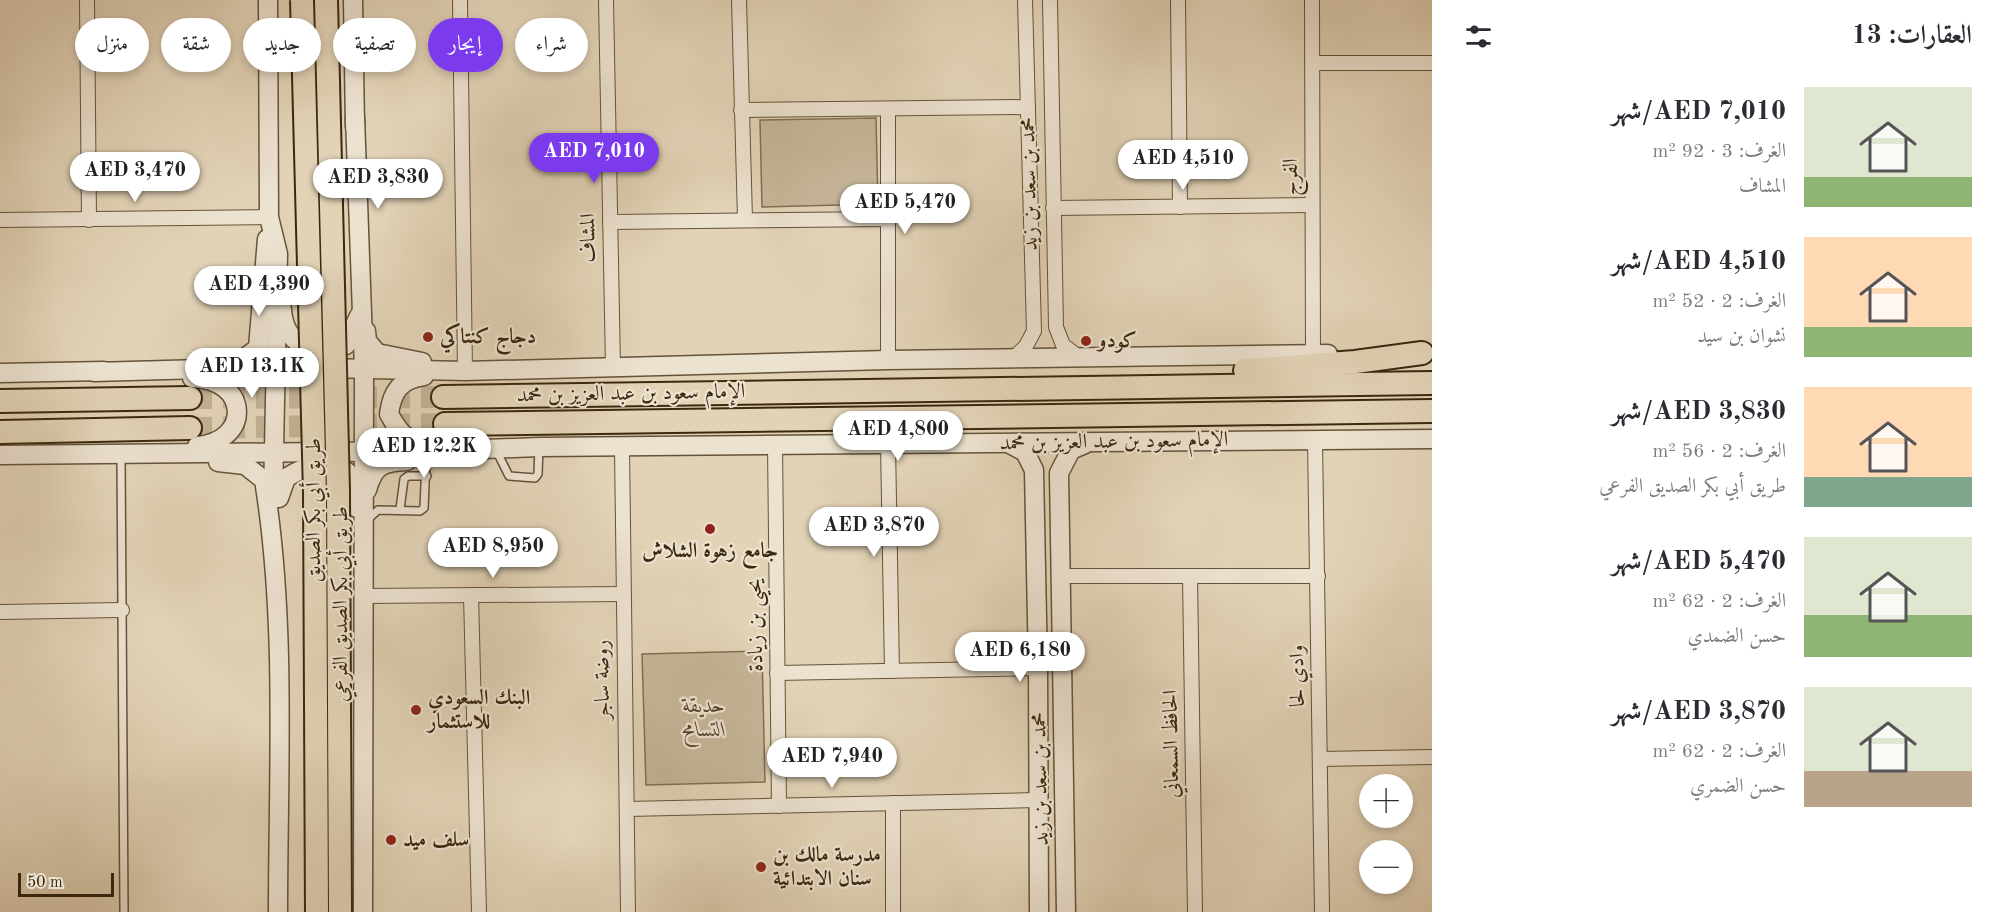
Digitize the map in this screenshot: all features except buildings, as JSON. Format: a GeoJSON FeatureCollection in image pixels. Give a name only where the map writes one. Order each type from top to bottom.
{"type":"FeatureCollection","features":[{"type":"Feature","properties":{"kind":"main road","name":"طريق أبي بكر الصديق"},"geometry":{"type":"LineString","coordinates":[[302,0],[315,493],[316,912]]}},
{"type":"Feature","properties":{"kind":"main road","name":"طريق أبي بكر الصديق"},"geometry":{"type":"LineString","coordinates":[[326,0],[338,491],[340,912]]}},
{"type":"Feature","properties":{"kind":"main road"},"geometry":{"type":"LineString","coordinates":[[1167,385],[1241,371],[1355,362],[1427,353]]}},
{"type":"Feature","properties":{"kind":"main road","name":"الإمام سعود بن عبد العزيز بن محمد"},"geometry":{"type":"LineString","coordinates":[[443,397],[1432,382]]}},
{"type":"Feature","properties":{"kind":"main road"},"geometry":{"type":"LineString","coordinates":[[0,401],[190,398]]}},
{"type":"Feature","properties":{"kind":"main road","name":"الإمام سعود بن عبد العزيز بن محمد"},"geometry":{"type":"LineString","coordinates":[[445,424],[1432,411]]}},
{"type":"Feature","properties":{"kind":"main road"},"geometry":{"type":"LineString","coordinates":[[1264,414],[1350,425],[1432,426]]}},
{"type":"Feature","properties":{"kind":"main road"},"geometry":{"type":"LineString","coordinates":[[0,432],[190,428]]}},
{"type":"Feature","properties":{"kind":"street"},"geometry":{"type":"LineString","coordinates":[[87,0],[89,220]]}},
{"type":"Feature","properties":{"kind":"street"},"geometry":{"type":"LineString","coordinates":[[94,372],[242,360],[258,348],[269,217],[268,0]]}},
{"type":"Feature","properties":{"kind":"street","name":"طريق أبي بكر الصديق الفرعي"},"geometry":{"type":"LineString","coordinates":[[353,0],[365,451],[363,912]]}},
{"type":"Feature","properties":{"kind":"street"},"geometry":{"type":"LineString","coordinates":[[460,0],[465,371]]}},
{"type":"Feature","properties":{"kind":"street","name":"المشاف"},"geometry":{"type":"LineString","coordinates":[[606,0],[613,367]]}},
{"type":"Feature","properties":{"kind":"street"},"geometry":{"type":"LineString","coordinates":[[739,0],[745,219]]}},
{"type":"Feature","properties":{"kind":"street","name":"محمد بن سعد بن زيد"},"geometry":{"type":"LineString","coordinates":[[1014,358],[1026,346],[1034,331],[1025,0]]}},
{"type":"Feature","properties":{"kind":"street","name":"محمد بن سعد بن زيد"},"geometry":{"type":"LineString","coordinates":[[1050,0],[1056,327],[1063,345],[1080,358]]}},
{"type":"Feature","properties":{"kind":"street"},"geometry":{"type":"LineString","coordinates":[[1178,0],[1180,207]]}},
{"type":"Feature","properties":{"kind":"street","name":"الفرج"},"geometry":{"type":"LineString","coordinates":[[1311,0],[1313,354]]}},
{"type":"Feature","properties":{"kind":"street"},"geometry":{"type":"LineString","coordinates":[[1312,63],[1432,63]]}},
{"type":"Feature","properties":{"kind":"street"},"geometry":{"type":"LineString","coordinates":[[741,111],[1028,107]]}},
{"type":"Feature","properties":{"kind":"street"},"geometry":{"type":"LineString","coordinates":[[888,109],[888,360]]}},
{"type":"Feature","properties":{"kind":"street","name":"طريق أبي بكر الصديق الفرعي"},"geometry":{"type":"LineString","coordinates":[[355,117],[367,341],[376,353],[465,371]]}},
{"type":"Feature","properties":{"kind":"street"},"geometry":{"type":"LineString","coordinates":[[1053,208],[1312,205]]}},
{"type":"Feature","properties":{"kind":"street"},"geometry":{"type":"LineString","coordinates":[[0,220],[269,217]]}},
{"type":"Feature","properties":{"kind":"street"},"geometry":{"type":"LineString","coordinates":[[269,217],[278,254],[284,325],[300,347],[317,352],[332,351],[346,345],[358,322],[358,241]]}},
{"type":"Feature","properties":{"kind":"street"},"geometry":{"type":"LineString","coordinates":[[610,222],[889,219]]}},
{"type":"Feature","properties":{"kind":"street"},"geometry":{"type":"LineString","coordinates":[[278,254],[272,529],[279,697],[278,912]]}},
{"type":"Feature","properties":{"kind":"street","name":"الإمام سعود بن عبد العزيز بن محمد"},"geometry":{"type":"LineString","coordinates":[[465,371],[888,360],[1427,353]]}},
{"type":"Feature","properties":{"kind":"street"},"geometry":{"type":"LineString","coordinates":[[0,373],[275,367],[465,371]]}},
{"type":"Feature","properties":{"kind":"street"},"geometry":{"type":"LineString","coordinates":[[465,371],[409,378],[396,388],[389,414],[398,431],[411,441],[495,448]]}},
{"type":"Feature","properties":{"kind":"street"},"geometry":{"type":"LineString","coordinates":[[0,455],[121,453],[204,446],[226,437],[234,428],[235,403],[222,384],[209,379],[94,372]]}},
{"type":"Feature","properties":{"kind":"street","name":"الإمام سعود بن عبد العزيز بن محمد"},"geometry":{"type":"LineString","coordinates":[[121,453],[775,444],[1432,439]]}},
{"type":"Feature","properties":{"kind":"street","name":"وادي لحا"},"geometry":{"type":"LineString","coordinates":[[1315,440],[1322,912]]}},
{"type":"Feature","properties":{"kind":"street","name":"محمد بن سعد بن زيد"},"geometry":{"type":"LineString","coordinates":[[1066,912],[1059,472],[1071,450],[1087,443]]}},
{"type":"Feature","properties":{"kind":"street","name":"يحيى بن زيادة"},"geometry":{"type":"LineString","coordinates":[[775,444],[779,806]]}},
{"type":"Feature","properties":{"kind":"street"},"geometry":{"type":"LineString","coordinates":[[888,444],[892,671]]}},
{"type":"Feature","properties":{"kind":"street","name":"محمد بن سعد بن زيد"},"geometry":{"type":"LineString","coordinates":[[1010,444],[1025,452],[1034,470],[1039,912]]}},
{"type":"Feature","properties":{"kind":"street","name":"روضة ساجر"},"geometry":{"type":"LineString","coordinates":[[622,447],[622,594],[628,912]]}},
{"type":"Feature","properties":{"kind":"street"},"geometry":{"type":"LineString","coordinates":[[365,522],[365,502],[374,471],[387,462],[426,468],[495,448]]}},
{"type":"Feature","properties":{"kind":"street"},"geometry":{"type":"LineString","coordinates":[[121,453],[245,465],[264,480],[272,529]]}},
{"type":"Feature","properties":{"kind":"street"},"geometry":{"type":"LineString","coordinates":[[272,529],[286,478],[313,465],[331,465],[347,472],[359,520],[364,596],[622,594]]}},
{"type":"Feature","properties":{"kind":"street"},"geometry":{"type":"LineString","coordinates":[[1034,483],[1046,473],[1059,486]]}},
{"type":"Feature","properties":{"kind":"street"},"geometry":{"type":"LineString","coordinates":[[1060,576],[1318,576]]}},
{"type":"Feature","properties":{"kind":"street","name":"الحافظ السمعاني"},"geometry":{"type":"LineString","coordinates":[[1190,576],[1195,912]]}},
{"type":"Feature","properties":{"kind":"street"},"geometry":{"type":"LineString","coordinates":[[471,596],[479,912]]}},
{"type":"Feature","properties":{"kind":"street"},"geometry":{"type":"LineString","coordinates":[[0,612],[122,610]]}},
{"type":"Feature","properties":{"kind":"street"},"geometry":{"type":"LineString","coordinates":[[777,673],[1038,668]]}},
{"type":"Feature","properties":{"kind":"street"},"geometry":{"type":"LineString","coordinates":[[1320,759],[1432,757]]}},
{"type":"Feature","properties":{"kind":"street"},"geometry":{"type":"LineString","coordinates":[[627,809],[1038,800]]}},
{"type":"Feature","properties":{"kind":"street"},"geometry":{"type":"LineString","coordinates":[[893,803],[893,912]]}},
{"type":"Feature","properties":{"kind":"lane"},"geometry":{"type":"LineString","coordinates":[[495,448],[508,476],[535,478],[538,474],[539,447]]}},
{"type":"Feature","properties":{"kind":"lane"},"geometry":{"type":"LineString","coordinates":[[121,453],[124,912]]}},
{"type":"Feature","properties":{"kind":"lane"},"geometry":{"type":"LineString","coordinates":[[365,522],[378,510],[420,511],[424,508],[426,468],[404,479],[400,509]]}},
{"type":"Feature","properties":{"kind":"green space"},"geometry":{"type":"Polygon","coordinates":[[[876,118],[878,204],[762,207],[760,120],[876,118]]]}},
{"type":"Feature","properties":{"kind":"green space","name":"حديقة التسامح"},"geometry":{"type":"Polygon","coordinates":[[[762,651],[765,782],[646,785],[642,654],[762,651]]]}},
{"type":"Feature","properties":{"kind":"tunnel"},"geometry":{"type":"LineString","coordinates":[[190,398],[443,397]]}},
{"type":"Feature","properties":{"kind":"tunnel"},"geometry":{"type":"LineString","coordinates":[[190,428],[445,424]]}},
{"type":"Feature","properties":{"kind":"place","name":"دجاج كنتاكي"},"geometry":{"type":"Point","coordinates":[428,337]}},
{"type":"Feature","properties":{"kind":"place","name":"كودو"},"geometry":{"type":"Point","coordinates":[1086,341]}},
{"type":"Feature","properties":{"kind":"place","name":"جامع زهوة الشلاش"},"geometry":{"type":"Point","coordinates":[710,529]}},
{"type":"Feature","properties":{"kind":"place","name":"البنك السعودي للاستثمار"},"geometry":{"type":"Point","coordinates":[416,710]}},
{"type":"Feature","properties":{"kind":"place","name":"سلف ميد"},"geometry":{"type":"Point","coordinates":[391,840]}},
{"type":"Feature","properties":{"kind":"place","name":"مدرسة مالك بن سنان الابتدائية"},"geometry":{"type":"Point","coordinates":[761,867]}}]}
